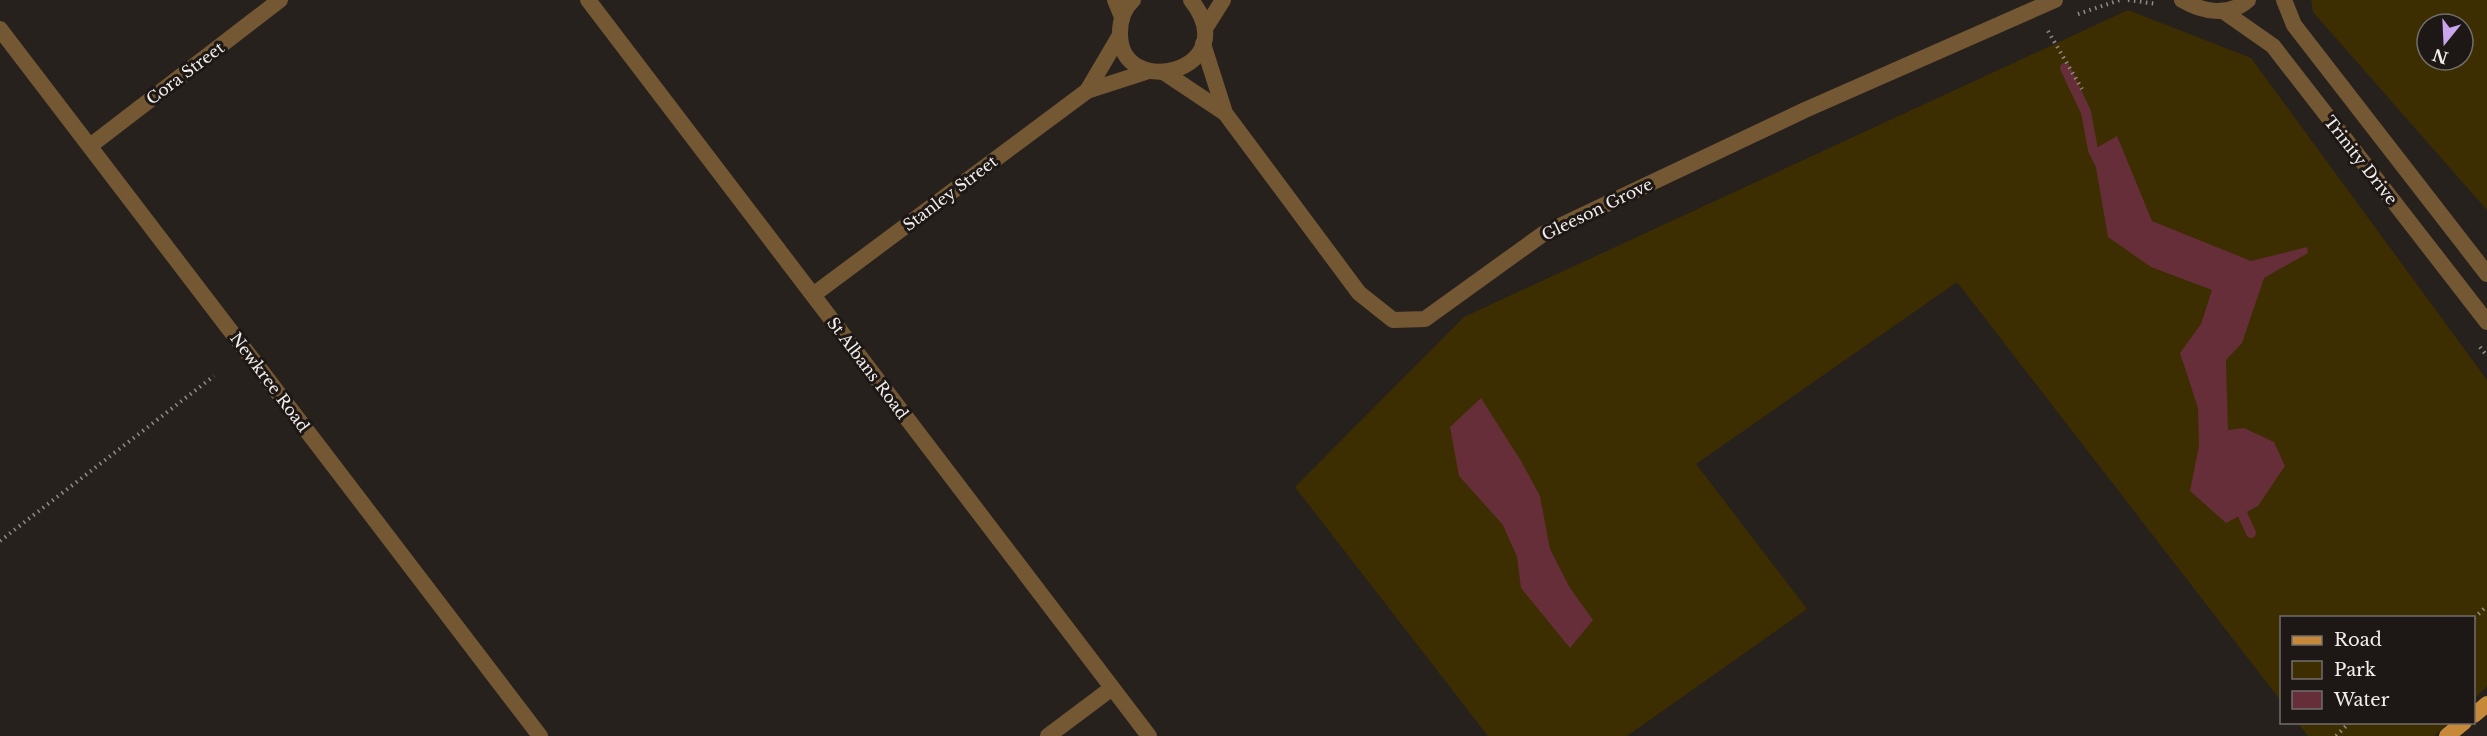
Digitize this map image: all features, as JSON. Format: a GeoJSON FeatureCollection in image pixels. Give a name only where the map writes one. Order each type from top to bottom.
{"type":"FeatureCollection","features":[{"type":"Feature","properties":{"kind":"main road"},"geometry":{"type":"LineString","coordinates":[[2475,714],[2487,704]]}},
{"type":"Feature","properties":{"kind":"main road"},"geometry":{"type":"LineString","coordinates":[[2447,736],[2463,724]]}},
{"type":"Feature","properties":{"kind":"street","name":"Cora Street"},"geometry":{"type":"LineString","coordinates":[[90,146],[280,0]]}},
{"type":"Feature","properties":{"kind":"street","name":"St Albans Road"},"geometry":{"type":"LineString","coordinates":[[588,0],[1149,736]]}},
{"type":"Feature","properties":{"kind":"street"},"geometry":{"type":"LineString","coordinates":[[1115,0],[1122,17],[1120,35]]}},
{"type":"Feature","properties":{"kind":"street"},"geometry":{"type":"LineString","coordinates":[[1122,17],[1134,0]]}},
{"type":"Feature","properties":{"kind":"street"},"geometry":{"type":"LineString","coordinates":[[1191,0],[1200,11],[1206,27]]}},
{"type":"Feature","properties":{"kind":"street"},"geometry":{"type":"LineString","coordinates":[[1203,44],[1206,27],[1223,0]]}},
{"type":"Feature","properties":{"kind":"street","name":"Gleeson Grove"},"geometry":{"type":"LineString","coordinates":[[1203,44],[1225,113],[1359,292],[1393,320],[1418,320],[1425,319],[1543,234],[1805,110],[2055,0]]}},
{"type":"Feature","properties":{"kind":"street"},"geometry":{"type":"LineString","coordinates":[[2182,0],[2197,9],[2223,11],[2242,6],[2248,0]]}},
{"type":"Feature","properties":{"kind":"street","name":"Trinity Drive"},"geometry":{"type":"LineString","coordinates":[[2284,0],[2294,25],[2487,274]]}},
{"type":"Feature","properties":{"kind":"street","name":"Trinity Drive"},"geometry":{"type":"LineString","coordinates":[[2223,11],[2273,46],[2487,322]]}},
{"type":"Feature","properties":{"kind":"street","name":"Newkree Road"},"geometry":{"type":"LineString","coordinates":[[0,29],[540,736]]}},
{"type":"Feature","properties":{"kind":"street","name":"Stanley Street"},"geometry":{"type":"LineString","coordinates":[[813,295],[1087,90],[1120,35]]}},
{"type":"Feature","properties":{"kind":"street","name":"Gleeson Grove"},"geometry":{"type":"LineString","coordinates":[[1120,35],[1124,50],[1133,62],[1157,72],[1225,113]]}},
{"type":"Feature","properties":{"kind":"street","name":"Stanley Street"},"geometry":{"type":"LineString","coordinates":[[1087,90],[1157,72],[1182,69],[1194,59],[1203,44]]}},
{"type":"Feature","properties":{"kind":"street"},"geometry":{"type":"LineString","coordinates":[[1048,736],[1113,688]]}},
{"type":"Feature","properties":{"kind":"path"},"geometry":{"type":"LineString","coordinates":[[2076,15],[2120,0]]}},
{"type":"Feature","properties":{"kind":"path"},"geometry":{"type":"LineString","coordinates":[[2046,27],[2082,89]]}},
{"type":"Feature","properties":{"kind":"path"},"geometry":{"type":"LineString","coordinates":[[0,541],[214,376]]}},
{"type":"Feature","properties":{"kind":"path"},"geometry":{"type":"LineString","coordinates":[[2475,617],[2487,606]]}},
{"type":"Feature","properties":{"kind":"path"},"geometry":{"type":"LineString","coordinates":[[2336,736],[2349,724]]}},
{"type":"Feature","properties":{"kind":"green space"},"geometry":{"type":"Polygon","coordinates":[[[2311,0],[2487,0],[2487,210],[2313,12],[2311,0]]]}},
{"type":"Feature","properties":{"kind":"green space"},"geometry":{"type":"Polygon","coordinates":[[[2128,10],[2251,58],[2487,380],[2487,686],[2475,698],[2475,616],[2280,616],[2280,700],[1957,282],[1696,464],[1807,609],[1627,736],[1488,736],[1295,487],[1464,317],[2128,10]]]}},
{"type":"Feature","properties":{"kind":"green space"},"geometry":{"type":"Polygon","coordinates":[[[2299,724],[2447,724],[2434,736],[2308,736],[2299,724]]]}},
{"type":"Feature","properties":{"kind":"water"},"geometry":{"type":"Polygon","coordinates":[[[2117,136],[2152,221],[2251,261],[2307,247],[2308,253],[2264,278],[2242,343],[2226,360],[2228,430],[2244,428],[2274,442],[2285,466],[2258,506],[2226,523],[2190,491],[2199,446],[2198,408],[2180,353],[2201,324],[2212,290],[2151,267],[2108,237],[2093,150],[2117,136]]]}},
{"type":"Feature","properties":{"kind":"water"},"geometry":{"type":"Polygon","coordinates":[[[1481,398],[1540,496],[1550,549],[1570,588],[1593,620],[1570,648],[1521,588],[1517,557],[1503,525],[1459,476],[1450,427],[1481,398]]]}},
{"type":"Feature","properties":{"kind":"waterway"},"geometry":{"type":"LineString","coordinates":[[2065,68],[2086,112],[2093,150],[2099,162]]}},
{"type":"Feature","properties":{"kind":"waterway"},"geometry":{"type":"LineString","coordinates":[[2237,502],[2251,533]]}}]}
